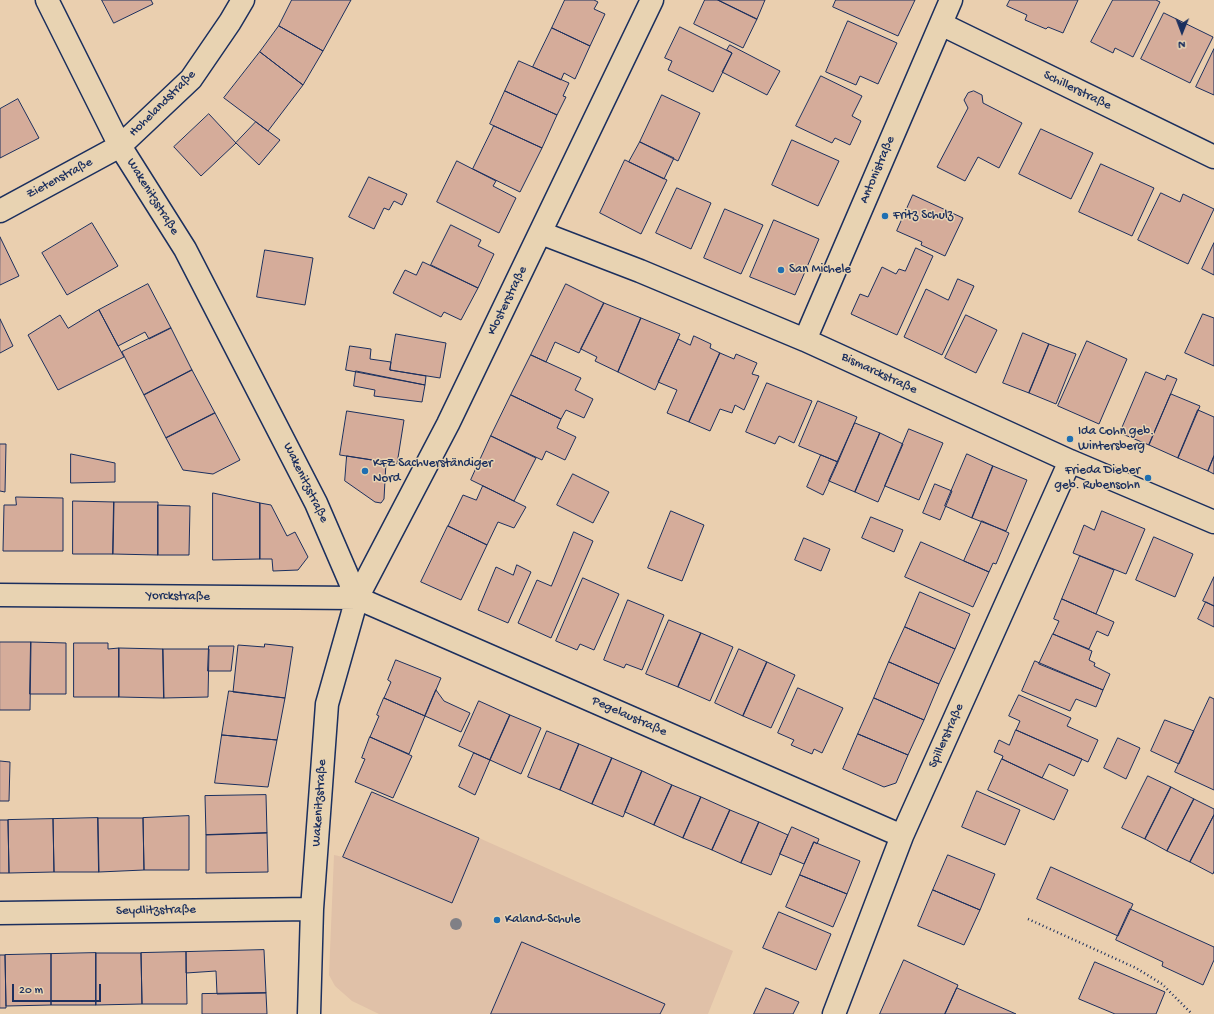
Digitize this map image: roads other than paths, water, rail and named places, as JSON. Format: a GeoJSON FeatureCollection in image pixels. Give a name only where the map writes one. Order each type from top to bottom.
{"type":"FeatureCollection","features":[{"type":"Feature","properties":{"kind":"street","name":"Wakenitzstraße"},"geometry":{"type":"LineString","coordinates":[[47,0],[120,146],[185,249],[316,503],[357,598],[327,704],[312,909],[314,1012]]}},
{"type":"Feature","properties":{"kind":"street","name":"Hohelandstraße"},"geometry":{"type":"LineString","coordinates":[[120,146],[191,79],[230,22],[243,0]]}},
{"type":"Feature","properties":{"kind":"street","name":"Klosterstraße"},"geometry":{"type":"LineString","coordinates":[[357,598],[448,424],[652,0]]}},
{"type":"Feature","properties":{"kind":"street","name":"Antonistraße"},"geometry":{"type":"LineString","coordinates":[[805,340],[951,0]]}},
{"type":"Feature","properties":{"kind":"street","name":"Schillerstraße"},"geometry":{"type":"LineString","coordinates":[[941,24],[1214,157]]}},
{"type":"Feature","properties":{"kind":"street","name":"Zietenstraße"},"geometry":{"type":"LineString","coordinates":[[0,211],[120,146]]}},
{"type":"Feature","properties":{"kind":"street","name":"Bismarckstraße"},"geometry":{"type":"LineString","coordinates":[[541,233],[640,271],[805,340],[1070,462],[1214,522]]}},
{"type":"Feature","properties":{"kind":"street","name":"Spillerstraße"},"geometry":{"type":"LineString","coordinates":[[834,1014],[902,836],[1070,462]]}},
{"type":"Feature","properties":{"kind":"street","name":"Yorckstraße"},"geometry":{"type":"LineString","coordinates":[[0,595],[357,598]]}},
{"type":"Feature","properties":{"kind":"street","name":"Pegelaustraße"},"geometry":{"type":"LineString","coordinates":[[357,598],[902,836]]}},
{"type":"Feature","properties":{"kind":"street","name":"Seydlitzstraße"},"geometry":{"type":"LineString","coordinates":[[0,913],[312,909]]}},
{"type":"Feature","properties":{"kind":"place","name":"Fritz Schulz"},"geometry":{"type":"Point","coordinates":[885,216]}},
{"type":"Feature","properties":{"kind":"place","name":"San Michele"},"geometry":{"type":"Point","coordinates":[781,270]}},
{"type":"Feature","properties":{"kind":"place","name":"Ida Cohn geb. Wintersberg"},"geometry":{"type":"Point","coordinates":[1070,439]}},
{"type":"Feature","properties":{"kind":"place","name":"KFZ Sachverständiger Nord"},"geometry":{"type":"Point","coordinates":[365,471]}},
{"type":"Feature","properties":{"kind":"place","name":"Frieda Dieber geb. Rubensohn"},"geometry":{"type":"Point","coordinates":[1148,478]}},
{"type":"Feature","properties":{"kind":"place","name":"Kaland-Schule"},"geometry":{"type":"Point","coordinates":[497,920]}}]}
